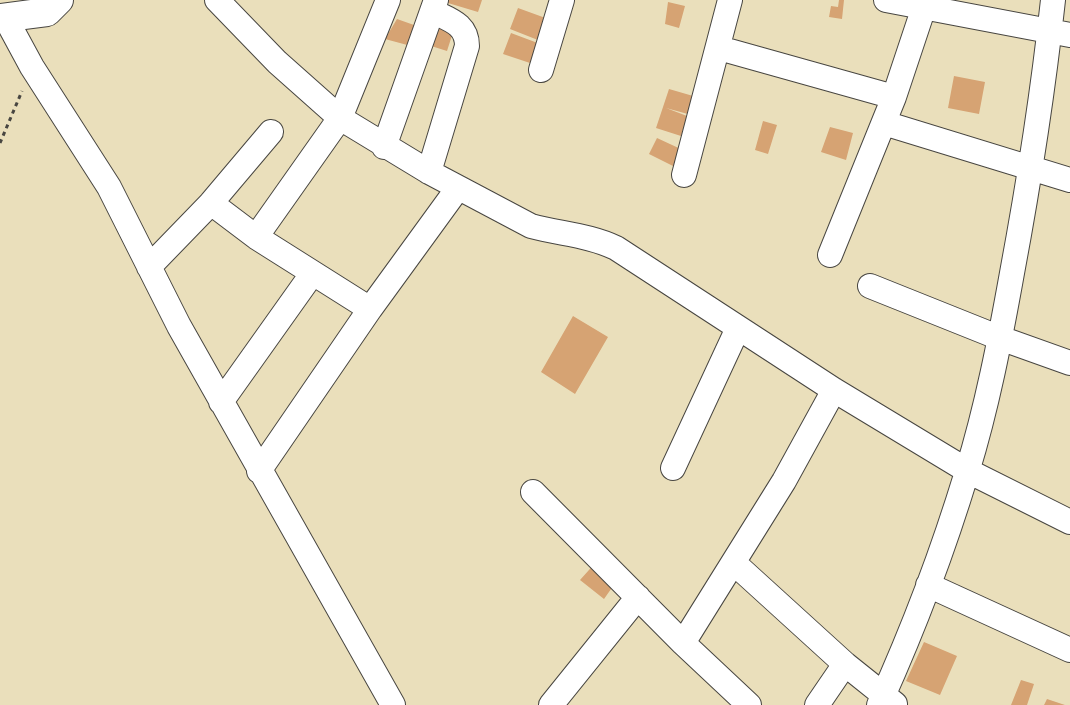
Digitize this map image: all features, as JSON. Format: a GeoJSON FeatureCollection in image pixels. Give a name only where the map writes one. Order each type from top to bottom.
{"type":"FeatureCollection","features":[{"type":"Feature","properties":{"kind":"street"},"geometry":{"type":"LineString","coordinates":[[59,0],[47,12],[3,19],[109,187],[221,402],[393,705]]}},
{"type":"Feature","properties":{"kind":"street"},"geometry":{"type":"LineString","coordinates":[[216,0],[277,62],[340,118],[384,146],[458,188],[531,226],[583,236],[616,248],[834,390],[968,470],[1070,522]]}},
{"type":"Feature","properties":{"kind":"street"},"geometry":{"type":"LineString","coordinates":[[256,237],[340,118],[388,0]]}},
{"type":"Feature","properties":{"kind":"street"},"geometry":{"type":"LineString","coordinates":[[541,70],[562,0]]}},
{"type":"Feature","properties":{"kind":"street"},"geometry":{"type":"LineString","coordinates":[[684,175],[719,48],[730,0]]}},
{"type":"Feature","properties":{"kind":"street"},"geometry":{"type":"LineString","coordinates":[[886,0],[1060,34]]}},
{"type":"Feature","properties":{"kind":"street"},"geometry":{"type":"LineString","coordinates":[[734,563],[886,701],[968,470],[1000,338],[1031,168],[1060,34],[1053,0]]}},
{"type":"Feature","properties":{"kind":"street"},"geometry":{"type":"LineString","coordinates":[[384,146],[434,6],[466,31],[467,46],[429,172]]}},
{"type":"Feature","properties":{"kind":"street"},"geometry":{"type":"LineString","coordinates":[[830,255],[894,97],[924,7]]}},
{"type":"Feature","properties":{"kind":"street"},"geometry":{"type":"LineString","coordinates":[[719,48],[894,97]]}},
{"type":"Feature","properties":{"kind":"street"},"geometry":{"type":"LineString","coordinates":[[884,123],[1070,180]]}},
{"type":"Feature","properties":{"kind":"street"},"geometry":{"type":"LineString","coordinates":[[149,267],[211,203],[271,132]]}},
{"type":"Feature","properties":{"kind":"street"},"geometry":{"type":"LineString","coordinates":[[259,471],[370,308],[458,188]]}},
{"type":"Feature","properties":{"kind":"street"},"geometry":{"type":"LineString","coordinates":[[211,203],[256,237],[312,274],[370,308]]}},
{"type":"Feature","properties":{"kind":"street"},"geometry":{"type":"LineString","coordinates":[[221,402],[312,274]]}},
{"type":"Feature","properties":{"kind":"street"},"geometry":{"type":"LineString","coordinates":[[870,286],[1070,364]]}},
{"type":"Feature","properties":{"kind":"street"},"geometry":{"type":"LineString","coordinates":[[673,468],[738,328]]}},
{"type":"Feature","properties":{"kind":"street"},"geometry":{"type":"LineString","coordinates":[[683,642],[784,482],[834,390]]}},
{"type":"Feature","properties":{"kind":"street"},"geometry":{"type":"LineString","coordinates":[[533,492],[749,705]]}},
{"type":"Feature","properties":{"kind":"street"},"geometry":{"type":"LineString","coordinates":[[928,585],[1070,650]]}},
{"type":"Feature","properties":{"kind":"street"},"geometry":{"type":"LineString","coordinates":[[551,705],[638,597]]}},
{"type":"Feature","properties":{"kind":"street"},"geometry":{"type":"LineString","coordinates":[[817,705],[845,664]]}},
{"type":"Feature","properties":{"kind":"path"},"geometry":{"type":"LineString","coordinates":[[0,143],[32,67]]}},
{"type":"Feature","properties":{"kind":"building"},"geometry":{"type":"Polygon","coordinates":[[[438,0],[482,0],[478,12],[438,0]]]}},
{"type":"Feature","properties":{"kind":"building"},"geometry":{"type":"Polygon","coordinates":[[[839,0],[844,0],[842,19],[829,17],[831,6],[838,7],[839,0]]]}},
{"type":"Feature","properties":{"kind":"building"},"geometry":{"type":"Polygon","coordinates":[[[668,2],[685,6],[679,28],[665,24],[668,2]]]}},
{"type":"Feature","properties":{"kind":"building"},"geometry":{"type":"Polygon","coordinates":[[[518,8],[551,20],[543,42],[510,29],[518,8]]]}},
{"type":"Feature","properties":{"kind":"building"},"geometry":{"type":"Polygon","coordinates":[[[397,19],[414,25],[411,46],[385,39],[397,19]]]}},
{"type":"Feature","properties":{"kind":"building"},"geometry":{"type":"Polygon","coordinates":[[[436,21],[455,26],[447,51],[428,45],[436,21]]]}},
{"type":"Feature","properties":{"kind":"building"},"geometry":{"type":"Polygon","coordinates":[[[511,33],[543,45],[536,65],[503,54],[511,33]]]}},
{"type":"Feature","properties":{"kind":"building"},"geometry":{"type":"Polygon","coordinates":[[[954,76],[985,82],[979,114],[948,108],[954,76]]]}},
{"type":"Feature","properties":{"kind":"building"},"geometry":{"type":"Polygon","coordinates":[[[669,89],[700,98],[695,116],[666,108],[687,116],[681,136],[656,128],[669,89]]]}},
{"type":"Feature","properties":{"kind":"building"},"geometry":{"type":"Polygon","coordinates":[[[763,121],[777,125],[768,154],[755,150],[763,121]]]}},
{"type":"Feature","properties":{"kind":"building"},"geometry":{"type":"Polygon","coordinates":[[[830,127],[853,133],[846,160],[821,152],[830,127]]]}},
{"type":"Feature","properties":{"kind":"building"},"geometry":{"type":"Polygon","coordinates":[[[657,138],[685,151],[677,168],[649,154],[657,138]]]}},
{"type":"Feature","properties":{"kind":"building"},"geometry":{"type":"Polygon","coordinates":[[[573,316],[608,337],[575,394],[541,372],[573,316]]]}},
{"type":"Feature","properties":{"kind":"building"},"geometry":{"type":"Polygon","coordinates":[[[597,561],[616,582],[604,599],[580,580],[597,561]]]}},
{"type":"Feature","properties":{"kind":"building"},"geometry":{"type":"Polygon","coordinates":[[[924,642],[957,656],[940,695],[906,681],[924,642]]]}},
{"type":"Feature","properties":{"kind":"building"},"geometry":{"type":"Polygon","coordinates":[[[1021,680],[1034,684],[1027,705],[1011,705],[1021,680]]]}},
{"type":"Feature","properties":{"kind":"building"},"geometry":{"type":"Polygon","coordinates":[[[1047,699],[1065,705],[1044,705],[1047,699]]]}}]}
